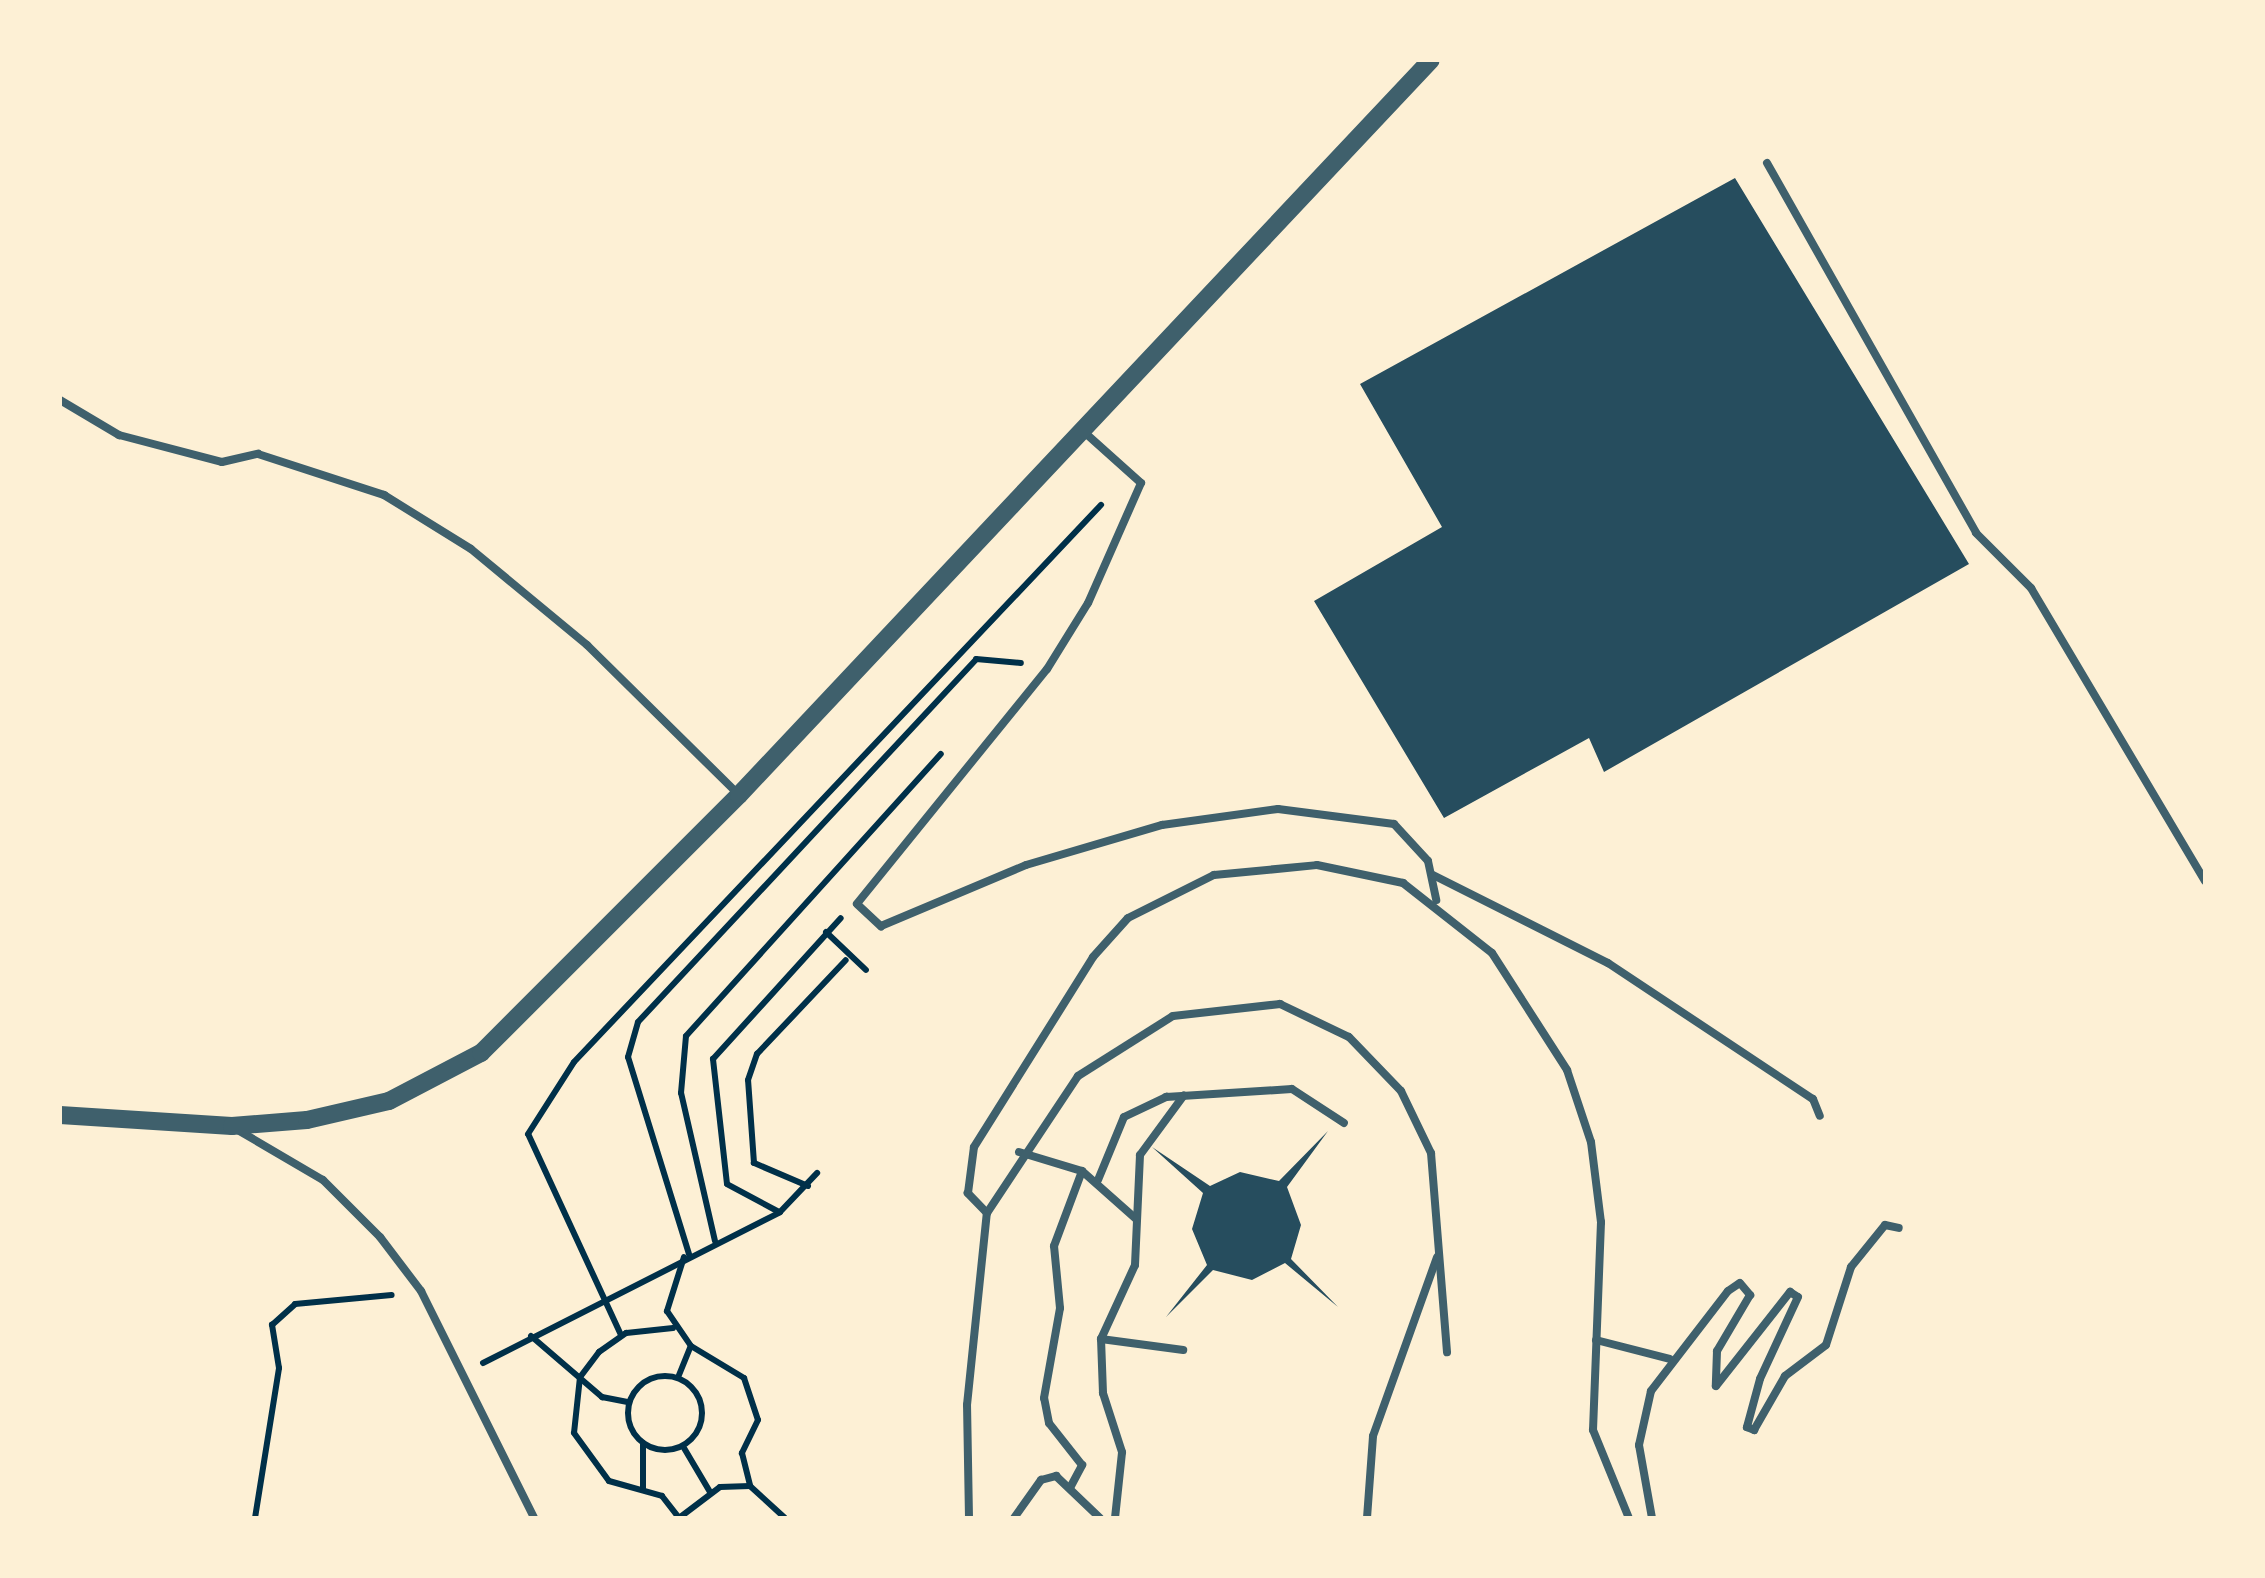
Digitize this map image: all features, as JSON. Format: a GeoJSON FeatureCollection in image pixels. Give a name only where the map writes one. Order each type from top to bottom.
{"type":"FeatureCollection","features":[{"type":"Feature","properties":{"kind":"street"},"geometry":{"type":"LineString","coordinates":[[60,1115],[232,1126],[389,1102],[481,1053],[739,795],[1430,60]]}},
{"type":"Feature","properties":{"kind":"lane"},"geometry":{"type":"LineString","coordinates":[[1767,163],[1976,533],[2032,588],[2205,881]]}},
{"type":"Feature","properties":{"kind":"lane"},"geometry":{"type":"LineString","coordinates":[[60,400],[119,435],[222,462],[258,454],[384,495],[470,549],[586,646],[739,795]]}},
{"type":"Feature","properties":{"kind":"lane"},"geometry":{"type":"LineString","coordinates":[[1083,431],[1141,483],[1047,669],[858,904],[881,926],[1026,866],[1144,830],[1278,809],[1394,824],[1432,875],[1608,963],[1813,1099],[1820,1116]]}},
{"type":"Feature","properties":{"kind":"lane"},"geometry":{"type":"LineString","coordinates":[[987,1213],[968,1192],[974,1147],[1093,957],[1128,918],[1214,875],[1316,865],[1403,882],[1436,900],[1492,952],[1567,1070],[1591,1142],[1602,1222],[1593,1430],[1630,1518]]}},
{"type":"Feature","properties":{"kind":"lane"},"geometry":{"type":"LineString","coordinates":[[1432,875],[1436,900]]}},
{"type":"Feature","properties":{"kind":"lane"},"geometry":{"type":"LineString","coordinates":[[969,1518],[967,1405],[987,1213],[1020,1152],[1078,1076],[1124,1040],[1173,1016],[1280,1004],[1349,1037],[1400,1091],[1431,1153],[1447,1352]]}},
{"type":"Feature","properties":{"kind":"lane"},"geometry":{"type":"LineString","coordinates":[[1098,1180],[1124,1117],[1184,1095],[1292,1089],[1344,1123]]}},
{"type":"Feature","properties":{"kind":"lane"},"geometry":{"type":"LineString","coordinates":[[1115,1518],[1122,1452],[1103,1393],[1102,1339],[1135,1265],[1140,1155],[1184,1095]]}},
{"type":"Feature","properties":{"kind":"lane"},"geometry":{"type":"LineString","coordinates":[[232,1126],[322,1180],[424,1294],[534,1518]]}},
{"type":"Feature","properties":{"kind":"lane"},"geometry":{"type":"LineString","coordinates":[[1020,1152],[1082,1171],[1098,1180],[1136,1219]]}},
{"type":"Feature","properties":{"kind":"lane"},"geometry":{"type":"LineString","coordinates":[[1071,1486],[1082,1464],[1049,1424],[1044,1398],[1060,1308],[1054,1246],[1082,1171]]}},
{"type":"Feature","properties":{"kind":"lane"},"geometry":{"type":"LineString","coordinates":[[1652,1518],[1639,1444],[1651,1391],[1670,1359],[1740,1283],[1750,1296],[1716,1351],[1716,1386],[1790,1292],[1798,1297],[1760,1378],[1747,1427],[1754,1430],[1785,1376],[1826,1345],[1851,1267],[1885,1225],[1899,1228]]}},
{"type":"Feature","properties":{"kind":"lane"},"geometry":{"type":"LineString","coordinates":[[1368,1518],[1373,1436],[1438,1253]]}},
{"type":"Feature","properties":{"kind":"lane"},"geometry":{"type":"LineString","coordinates":[[1102,1339],[1183,1350]]}},
{"type":"Feature","properties":{"kind":"lane"},"geometry":{"type":"LineString","coordinates":[[1596,1340],[1670,1359]]}},
{"type":"Feature","properties":{"kind":"lane"},"geometry":{"type":"LineString","coordinates":[[1014,1518],[1041,1480],[1056,1476],[1071,1486],[1100,1518]]}},
{"type":"Feature","properties":{"kind":"path"},"geometry":{"type":"LineString","coordinates":[[621,1334],[528,1134],[574,1062],[1132,474]]}},
{"type":"Feature","properties":{"kind":"path"},"geometry":{"type":"LineString","coordinates":[[785,1518],[750,1486],[742,1452],[758,1420],[744,1378],[691,1346],[673,1328],[667,1310],[686,1256],[628,1057],[638,1022],[976,659],[1026,663],[1047,669]]}},
{"type":"Feature","properties":{"kind":"path"},"geometry":{"type":"LineString","coordinates":[[1013,677],[1026,663]]}},
{"type":"Feature","properties":{"kind":"path"},"geometry":{"type":"LineString","coordinates":[[716,1241],[681,1093],[686,1036],[946,749]]}},
{"type":"Feature","properties":{"kind":"path"},"geometry":{"type":"LineString","coordinates":[[780,1212],[728,1184],[711,1069],[724,1040],[826,932],[858,904]]}},
{"type":"Feature","properties":{"kind":"path"},"geometry":{"type":"LineString","coordinates":[[826,932],[846,960],[866,970]]}},
{"type":"Feature","properties":{"kind":"path"},"geometry":{"type":"LineString","coordinates":[[808,1186],[754,1163],[748,1080],[757,1054],[846,960]]}},
{"type":"Feature","properties":{"kind":"path"},"geometry":{"type":"LineString","coordinates":[[463,1374],[686,1256],[780,1212],[818,1172]]}},
{"type":"Feature","properties":{"kind":"path"},"geometry":{"type":"LineString","coordinates":[[255,1518],[279,1368],[272,1325],[296,1304],[337,1296],[424,1294]]}},
{"type":"Feature","properties":{"kind":"path"},"geometry":{"type":"LineString","coordinates":[[673,1328],[621,1334],[580,1377],[574,1433],[609,1481],[643,1488],[679,1518],[710,1492],[750,1486]]}},
{"type":"Feature","properties":{"kind":"path"},"geometry":{"type":"LineString","coordinates":[[531,1336],[602,1398],[628,1402]]}},
{"type":"Feature","properties":{"kind":"path"},"geometry":{"type":"LineString","coordinates":[[679,1376],[691,1346]]}},
{"type":"Feature","properties":{"kind":"path"},"geometry":{"type":"LineString","coordinates":[[679,1376],[700,1395],[702,1425],[684,1448],[654,1450],[630,1432],[628,1402],[646,1379],[679,1376]]}},
{"type":"Feature","properties":{"kind":"path"},"geometry":{"type":"LineString","coordinates":[[643,1442],[643,1488]]}},
{"type":"Feature","properties":{"kind":"path"},"geometry":{"type":"LineString","coordinates":[[684,1448],[710,1492]]}},
{"type":"Feature","properties":{"kind":"building"},"geometry":{"type":"Polygon","coordinates":[[[1735,178],[1969,564],[1604,772],[1589,738],[1444,818],[1314,601],[1442,527],[1360,384],[1735,178]]]}},
{"type":"Feature","properties":{"kind":"building"},"geometry":{"type":"Polygon","coordinates":[[[1328,1131],[1287,1187],[1301,1225],[1291,1259],[1338,1307],[1285,1263],[1252,1280],[1213,1270],[1166,1317],[1207,1265],[1192,1229],[1203,1193],[1152,1147],[1210,1186],[1240,1172],[1279,1181],[1328,1131]]]}}]}
